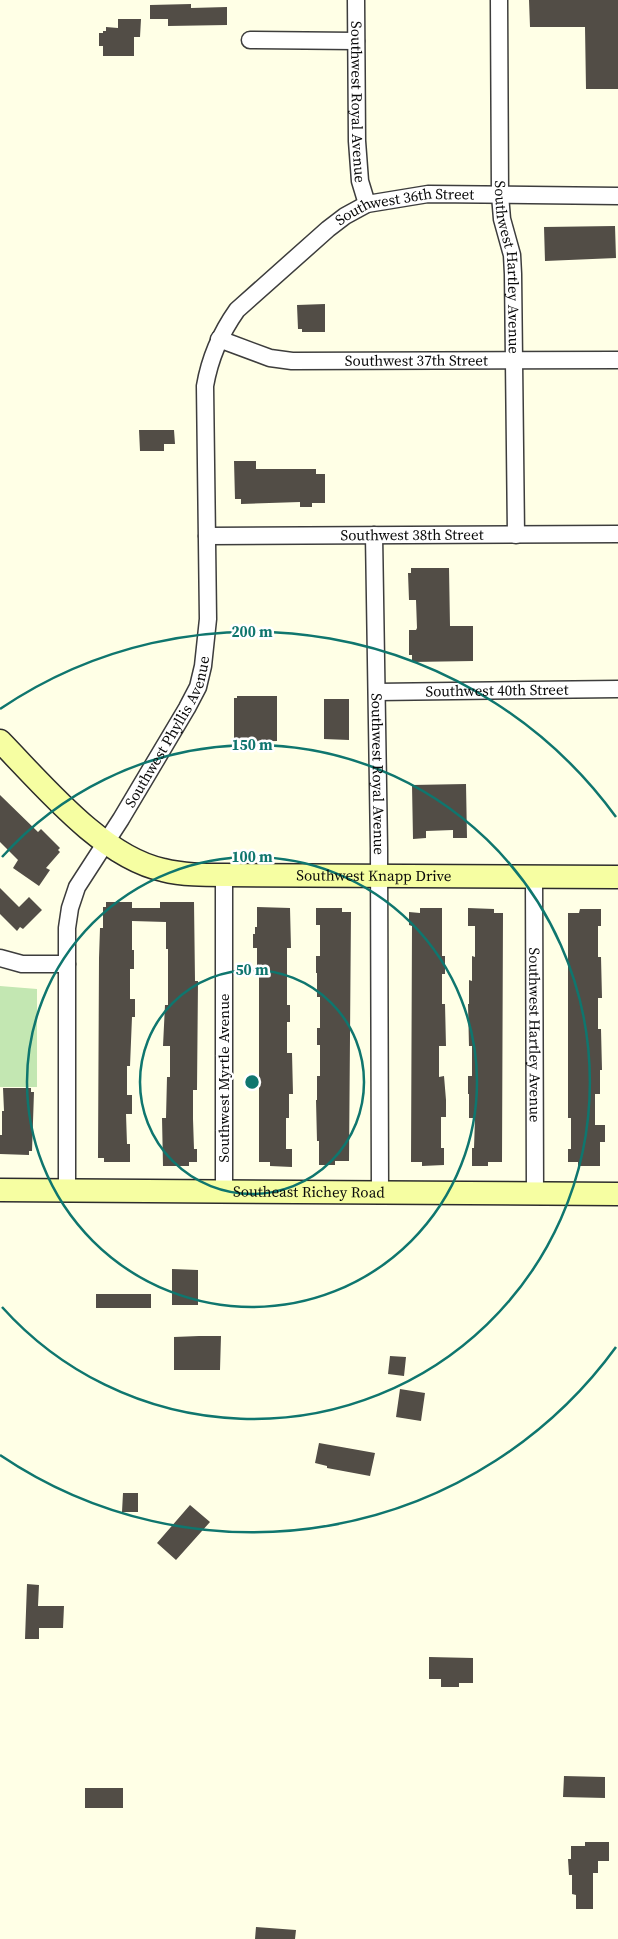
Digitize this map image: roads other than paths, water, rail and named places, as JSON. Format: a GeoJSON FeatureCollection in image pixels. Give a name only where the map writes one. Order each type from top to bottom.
{"type":"FeatureCollection","features":[{"type":"Feature","properties":{"kind":"street","name":"Southwest Royal Avenue"},"geometry":{"type":"LineString","coordinates":[[356,0],[356,141],[360,181],[366,204]]}},
{"type":"Feature","properties":{"kind":"street","name":"Southwest Hartley Avenue"},"geometry":{"type":"LineString","coordinates":[[499,0],[500,195],[502,219],[512,255],[516,535]]}},
{"type":"Feature","properties":{"kind":"street"},"geometry":{"type":"LineString","coordinates":[[250,40],[356,41]]}},
{"type":"Feature","properties":{"kind":"street","name":"Southwest 36th Street"},"geometry":{"type":"LineString","coordinates":[[274,277],[328,229],[345,216],[366,204],[428,194],[618,196]]}},
{"type":"Feature","properties":{"kind":"street","name":"Southwest Phyllis Avenue"},"geometry":{"type":"LineString","coordinates":[[67,1191],[67,928],[70,908],[77,887],[121,818],[198,686],[207,646],[205,386],[209,365],[219,339],[237,310],[274,277]]}},
{"type":"Feature","properties":{"kind":"street","name":"Southwest 37th Street"},"geometry":{"type":"LineString","coordinates":[[219,339],[270,358],[292,361],[618,360]]}},
{"type":"Feature","properties":{"kind":"street","name":"Southwest 38th Street"},"geometry":{"type":"LineString","coordinates":[[207,536],[618,534]]}},
{"type":"Feature","properties":{"kind":"street","name":"Southwest Royal Avenue"},"geometry":{"type":"LineString","coordinates":[[374,535],[379,876],[380,1192]]}},
{"type":"Feature","properties":{"kind":"street","name":"Southwest 40th Street"},"geometry":{"type":"LineString","coordinates":[[377,692],[618,689]]}},
{"type":"Feature","properties":{"kind":"street","name":"Southwest Knapp Drive"},"geometry":{"type":"LineString","coordinates":[[0,741],[72,815],[105,841],[134,860],[162,870],[192,874],[224,875],[618,877]]}},
{"type":"Feature","properties":{"kind":"street","name":"Southwest Myrtle Avenue"},"geometry":{"type":"LineString","coordinates":[[224,875],[224,1191]]}},
{"type":"Feature","properties":{"kind":"street","name":"Southwest Hartley Avenue"},"geometry":{"type":"LineString","coordinates":[[534,877],[534,1193]]}},
{"type":"Feature","properties":{"kind":"street"},"geometry":{"type":"LineString","coordinates":[[0,958],[22,964],[67,964]]}},
{"type":"Feature","properties":{"kind":"street","name":"Southeast Richey Road"},"geometry":{"type":"LineString","coordinates":[[0,1190],[618,1194]]}}]}
